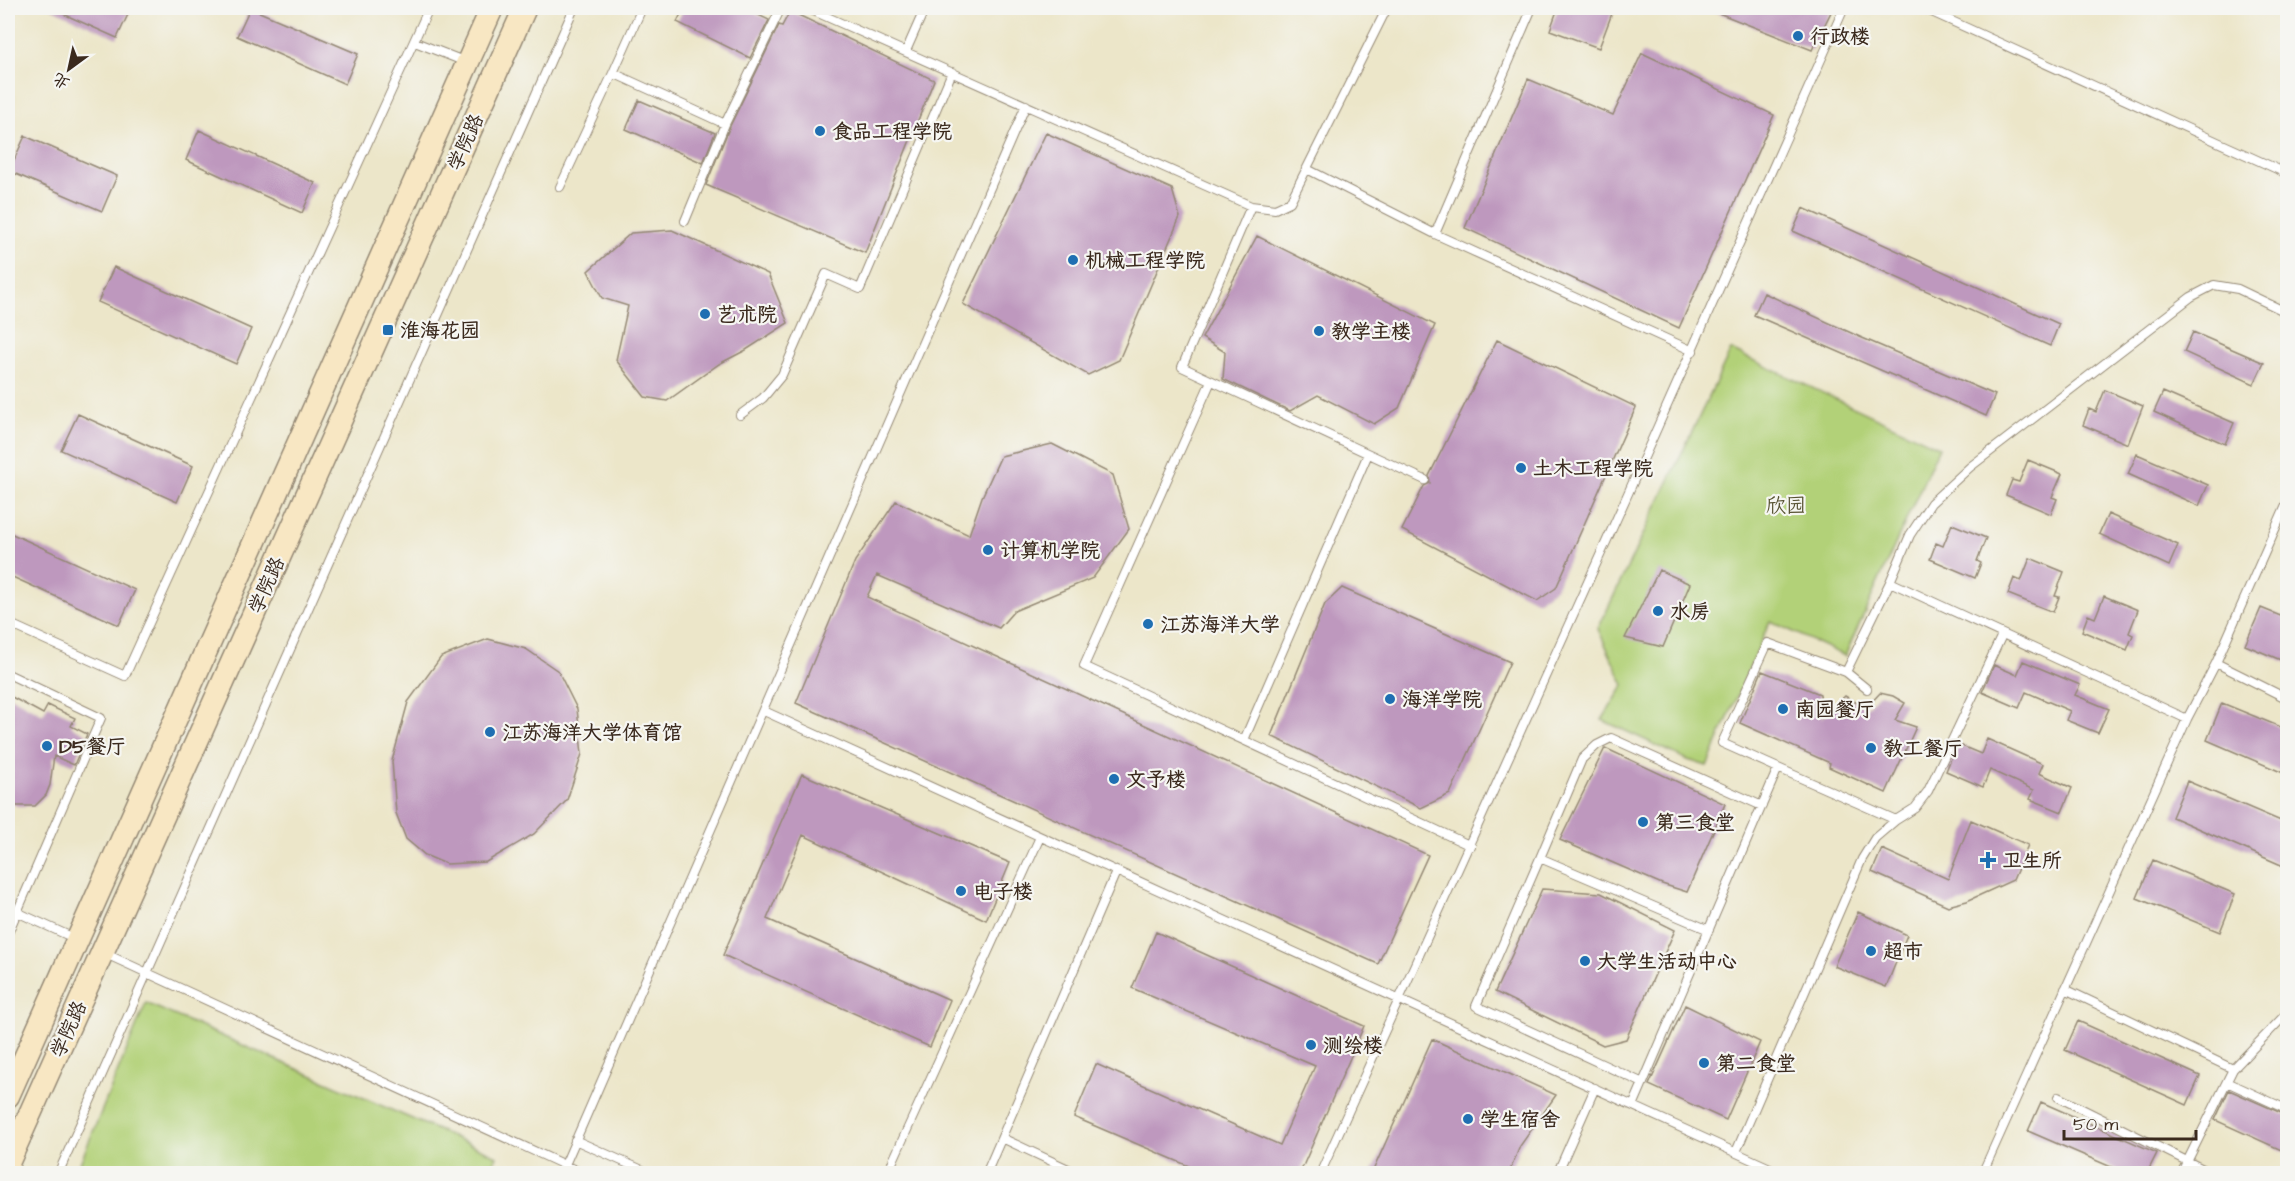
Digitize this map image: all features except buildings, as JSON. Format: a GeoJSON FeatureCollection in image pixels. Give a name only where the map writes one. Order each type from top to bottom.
{"type":"FeatureCollection","features":[{"type":"Feature","properties":{"kind":"main road","name":"学院路"},"geometry":{"type":"LineString","coordinates":[[8,1096],[492,8]]}},
{"type":"Feature","properties":{"kind":"main road","name":"学院路"},"geometry":{"type":"LineString","coordinates":[[8,1164],[525,8]]}},
{"type":"Feature","properties":{"kind":"lane"},"geometry":{"type":"LineString","coordinates":[[8,623],[125,676],[429,8]]}},
{"type":"Feature","properties":{"kind":"lane"},"geometry":{"type":"LineString","coordinates":[[58,1173],[574,8]]}},
{"type":"Feature","properties":{"kind":"lane"},"geometry":{"type":"LineString","coordinates":[[560,187],[642,8]]}},
{"type":"Feature","properties":{"kind":"lane"},"geometry":{"type":"LineString","coordinates":[[686,221],[725,124],[781,8]]}},
{"type":"Feature","properties":{"kind":"lane"},"geometry":{"type":"LineString","coordinates":[[807,8],[1251,206],[1275,210],[1290,202],[1387,8]]}},
{"type":"Feature","properties":{"kind":"lane"},"geometry":{"type":"LineString","coordinates":[[906,51],[925,8]]}},
{"type":"Feature","properties":{"kind":"lane"},"geometry":{"type":"LineString","coordinates":[[1435,234],[1532,8]]}},
{"type":"Feature","properties":{"kind":"lane"},"geometry":{"type":"LineString","coordinates":[[1320,1173],[1471,846],[1844,8]]}},
{"type":"Feature","properties":{"kind":"lane"},"geometry":{"type":"LineString","coordinates":[[1923,8],[2288,174]]}},
{"type":"Feature","properties":{"kind":"lane"},"geometry":{"type":"LineString","coordinates":[[415,42],[468,63]]}},
{"type":"Feature","properties":{"kind":"lane"},"geometry":{"type":"LineString","coordinates":[[740,415],[763,398],[782,375],[826,274],[860,289],[952,72]]}},
{"type":"Feature","properties":{"kind":"lane"},"geometry":{"type":"LineString","coordinates":[[613,73],[725,124]]}},
{"type":"Feature","properties":{"kind":"lane"},"geometry":{"type":"LineString","coordinates":[[561,1173],[1026,105]]}},
{"type":"Feature","properties":{"kind":"lane"},"geometry":{"type":"LineString","coordinates":[[1307,169],[1435,234],[1693,351]]}},
{"type":"Feature","properties":{"kind":"lane"},"geometry":{"type":"LineString","coordinates":[[1251,206],[1182,367],[1425,480]]}},
{"type":"Feature","properties":{"kind":"lane"},"geometry":{"type":"LineString","coordinates":[[1846,672],[1910,535],[1931,503],[1970,467],[2192,297],[2214,285],[2238,289],[2288,313]]}},
{"type":"Feature","properties":{"kind":"lane"},"geometry":{"type":"LineString","coordinates":[[1211,381],[1084,666],[1471,846]]}},
{"type":"Feature","properties":{"kind":"lane"},"geometry":{"type":"LineString","coordinates":[[1244,740],[1368,454]]}},
{"type":"Feature","properties":{"kind":"lane"},"geometry":{"type":"LineString","coordinates":[[1982,1173],[2187,718],[2216,663],[2288,500]]}},
{"type":"Feature","properties":{"kind":"lane"},"geometry":{"type":"LineString","coordinates":[[1890,582],[2187,718]]}},
{"type":"Feature","properties":{"kind":"lane"},"geometry":{"type":"LineString","coordinates":[[1736,1152],[1862,859],[1875,838],[1915,808],[1928,791],[2002,634]]}},
{"type":"Feature","properties":{"kind":"lane"},"geometry":{"type":"LineString","coordinates":[[1867,689],[1846,672],[1768,643],[1722,743],[1896,820]]}},
{"type":"Feature","properties":{"kind":"lane"},"geometry":{"type":"LineString","coordinates":[[2216,663],[2288,699]]}},
{"type":"Feature","properties":{"kind":"lane"},"geometry":{"type":"LineString","coordinates":[[8,674],[101,718],[8,933]]}},
{"type":"Feature","properties":{"kind":"lane"},"geometry":{"type":"LineString","coordinates":[[764,711],[1399,1001],[1783,1173]]}},
{"type":"Feature","properties":{"kind":"lane"},"geometry":{"type":"LineString","coordinates":[[1643,1083],[1476,1006],[1582,759],[1597,745],[1611,738],[1762,806]]}},
{"type":"Feature","properties":{"kind":"lane"},"geometry":{"type":"LineString","coordinates":[[1633,1106],[1778,768]]}},
{"type":"Feature","properties":{"kind":"lane"},"geometry":{"type":"LineString","coordinates":[[887,1173],[1040,837]]}},
{"type":"Feature","properties":{"kind":"lane"},"geometry":{"type":"LineString","coordinates":[[1540,858],[1709,930]]}},
{"type":"Feature","properties":{"kind":"lane"},"geometry":{"type":"LineString","coordinates":[[986,1173],[1116,872]]}},
{"type":"Feature","properties":{"kind":"lane"},"geometry":{"type":"LineString","coordinates":[[8,909],[77,940]]}},
{"type":"Feature","properties":{"kind":"lane"},"geometry":{"type":"LineString","coordinates":[[102,952],[145,974],[584,1173]]}},
{"type":"Feature","properties":{"kind":"lane"},"geometry":{"type":"LineString","coordinates":[[2065,989],[2233,1069]]}},
{"type":"Feature","properties":{"kind":"lane"},"geometry":{"type":"LineString","coordinates":[[2181,1173],[2233,1069],[2288,1012]]}},
{"type":"Feature","properties":{"kind":"lane"},"geometry":{"type":"LineString","coordinates":[[2227,1082],[2288,1110]]}},
{"type":"Feature","properties":{"kind":"lane"},"geometry":{"type":"LineString","coordinates":[[1557,1173],[1594,1088]]}},
{"type":"Feature","properties":{"kind":"lane"},"geometry":{"type":"LineString","coordinates":[[2058,1097],[2213,1173]]}},
{"type":"Feature","properties":{"kind":"lane"},"geometry":{"type":"LineString","coordinates":[[1002,1138],[1079,1173]]}},
{"type":"Feature","properties":{"kind":"lane"},"geometry":{"type":"LineString","coordinates":[[575,1140],[651,1173]]}},
{"type":"Feature","properties":{"kind":"green space","name":"欣园"},"geometry":{"type":"Polygon","coordinates":[[[1731,350],[1939,447],[1845,656],[1770,621],[1707,766],[1688,760],[1602,720],[1624,685],[1598,629],[1731,350]]]}},
{"type":"Feature","properties":{"kind":"green space"},"geometry":{"type":"Polygon","coordinates":[[[146,1003],[497,1156],[489,1173],[76,1173],[146,1003]]]}},
{"type":"Feature","properties":{"kind":"place","name":"行政楼"},"geometry":{"type":"Point","coordinates":[1798,36]}},
{"type":"Feature","properties":{"kind":"place","name":"食品工程学院"},"geometry":{"type":"Point","coordinates":[820,131]}},
{"type":"Feature","properties":{"kind":"place","name":"机械工程学院"},"geometry":{"type":"Point","coordinates":[1073,260]}},
{"type":"Feature","properties":{"kind":"place","name":"艺术院"},"geometry":{"type":"Point","coordinates":[705,314]}},
{"type":"Feature","properties":{"kind":"place","name":"淮海花园"},"geometry":{"type":"Point","coordinates":[388,330]}},
{"type":"Feature","properties":{"kind":"place","name":"教学主楼"},"geometry":{"type":"Point","coordinates":[1319,331]}},
{"type":"Feature","properties":{"kind":"place","name":"土木工程学院"},"geometry":{"type":"Point","coordinates":[1521,468]}},
{"type":"Feature","properties":{"kind":"place","name":"计算机学院"},"geometry":{"type":"Point","coordinates":[988,550]}},
{"type":"Feature","properties":{"kind":"place","name":"水房"},"geometry":{"type":"Point","coordinates":[1658,611]}},
{"type":"Feature","properties":{"kind":"place","name":"江苏海洋大学"},"geometry":{"type":"Point","coordinates":[1148,624]}},
{"type":"Feature","properties":{"kind":"place","name":"海洋学院"},"geometry":{"type":"Point","coordinates":[1390,699]}},
{"type":"Feature","properties":{"kind":"place","name":"南园餐厅"},"geometry":{"type":"Point","coordinates":[1783,709]}},
{"type":"Feature","properties":{"kind":"place","name":"江苏海洋大学体育馆"},"geometry":{"type":"Point","coordinates":[490,732]}},
{"type":"Feature","properties":{"kind":"place","name":"D5餐厅"},"geometry":{"type":"Point","coordinates":[47,746]}},
{"type":"Feature","properties":{"kind":"place","name":"教工餐厅"},"geometry":{"type":"Point","coordinates":[1871,748]}},
{"type":"Feature","properties":{"kind":"place","name":"文予楼"},"geometry":{"type":"Point","coordinates":[1114,779]}},
{"type":"Feature","properties":{"kind":"place","name":"第三食堂"},"geometry":{"type":"Point","coordinates":[1643,822]}},
{"type":"Feature","properties":{"kind":"place","name":"卫生所"},"geometry":{"type":"Point","coordinates":[1988,860]}},
{"type":"Feature","properties":{"kind":"place","name":"电子楼"},"geometry":{"type":"Point","coordinates":[961,891]}},
{"type":"Feature","properties":{"kind":"place","name":"超市"},"geometry":{"type":"Point","coordinates":[1871,951]}},
{"type":"Feature","properties":{"kind":"place","name":"大学生活动中心"},"geometry":{"type":"Point","coordinates":[1585,961]}},
{"type":"Feature","properties":{"kind":"place","name":"测绘楼"},"geometry":{"type":"Point","coordinates":[1311,1045]}},
{"type":"Feature","properties":{"kind":"place","name":"第二食堂"},"geometry":{"type":"Point","coordinates":[1704,1063]}},
{"type":"Feature","properties":{"kind":"place","name":"学生宿舍"},"geometry":{"type":"Point","coordinates":[1468,1119]}}]}
